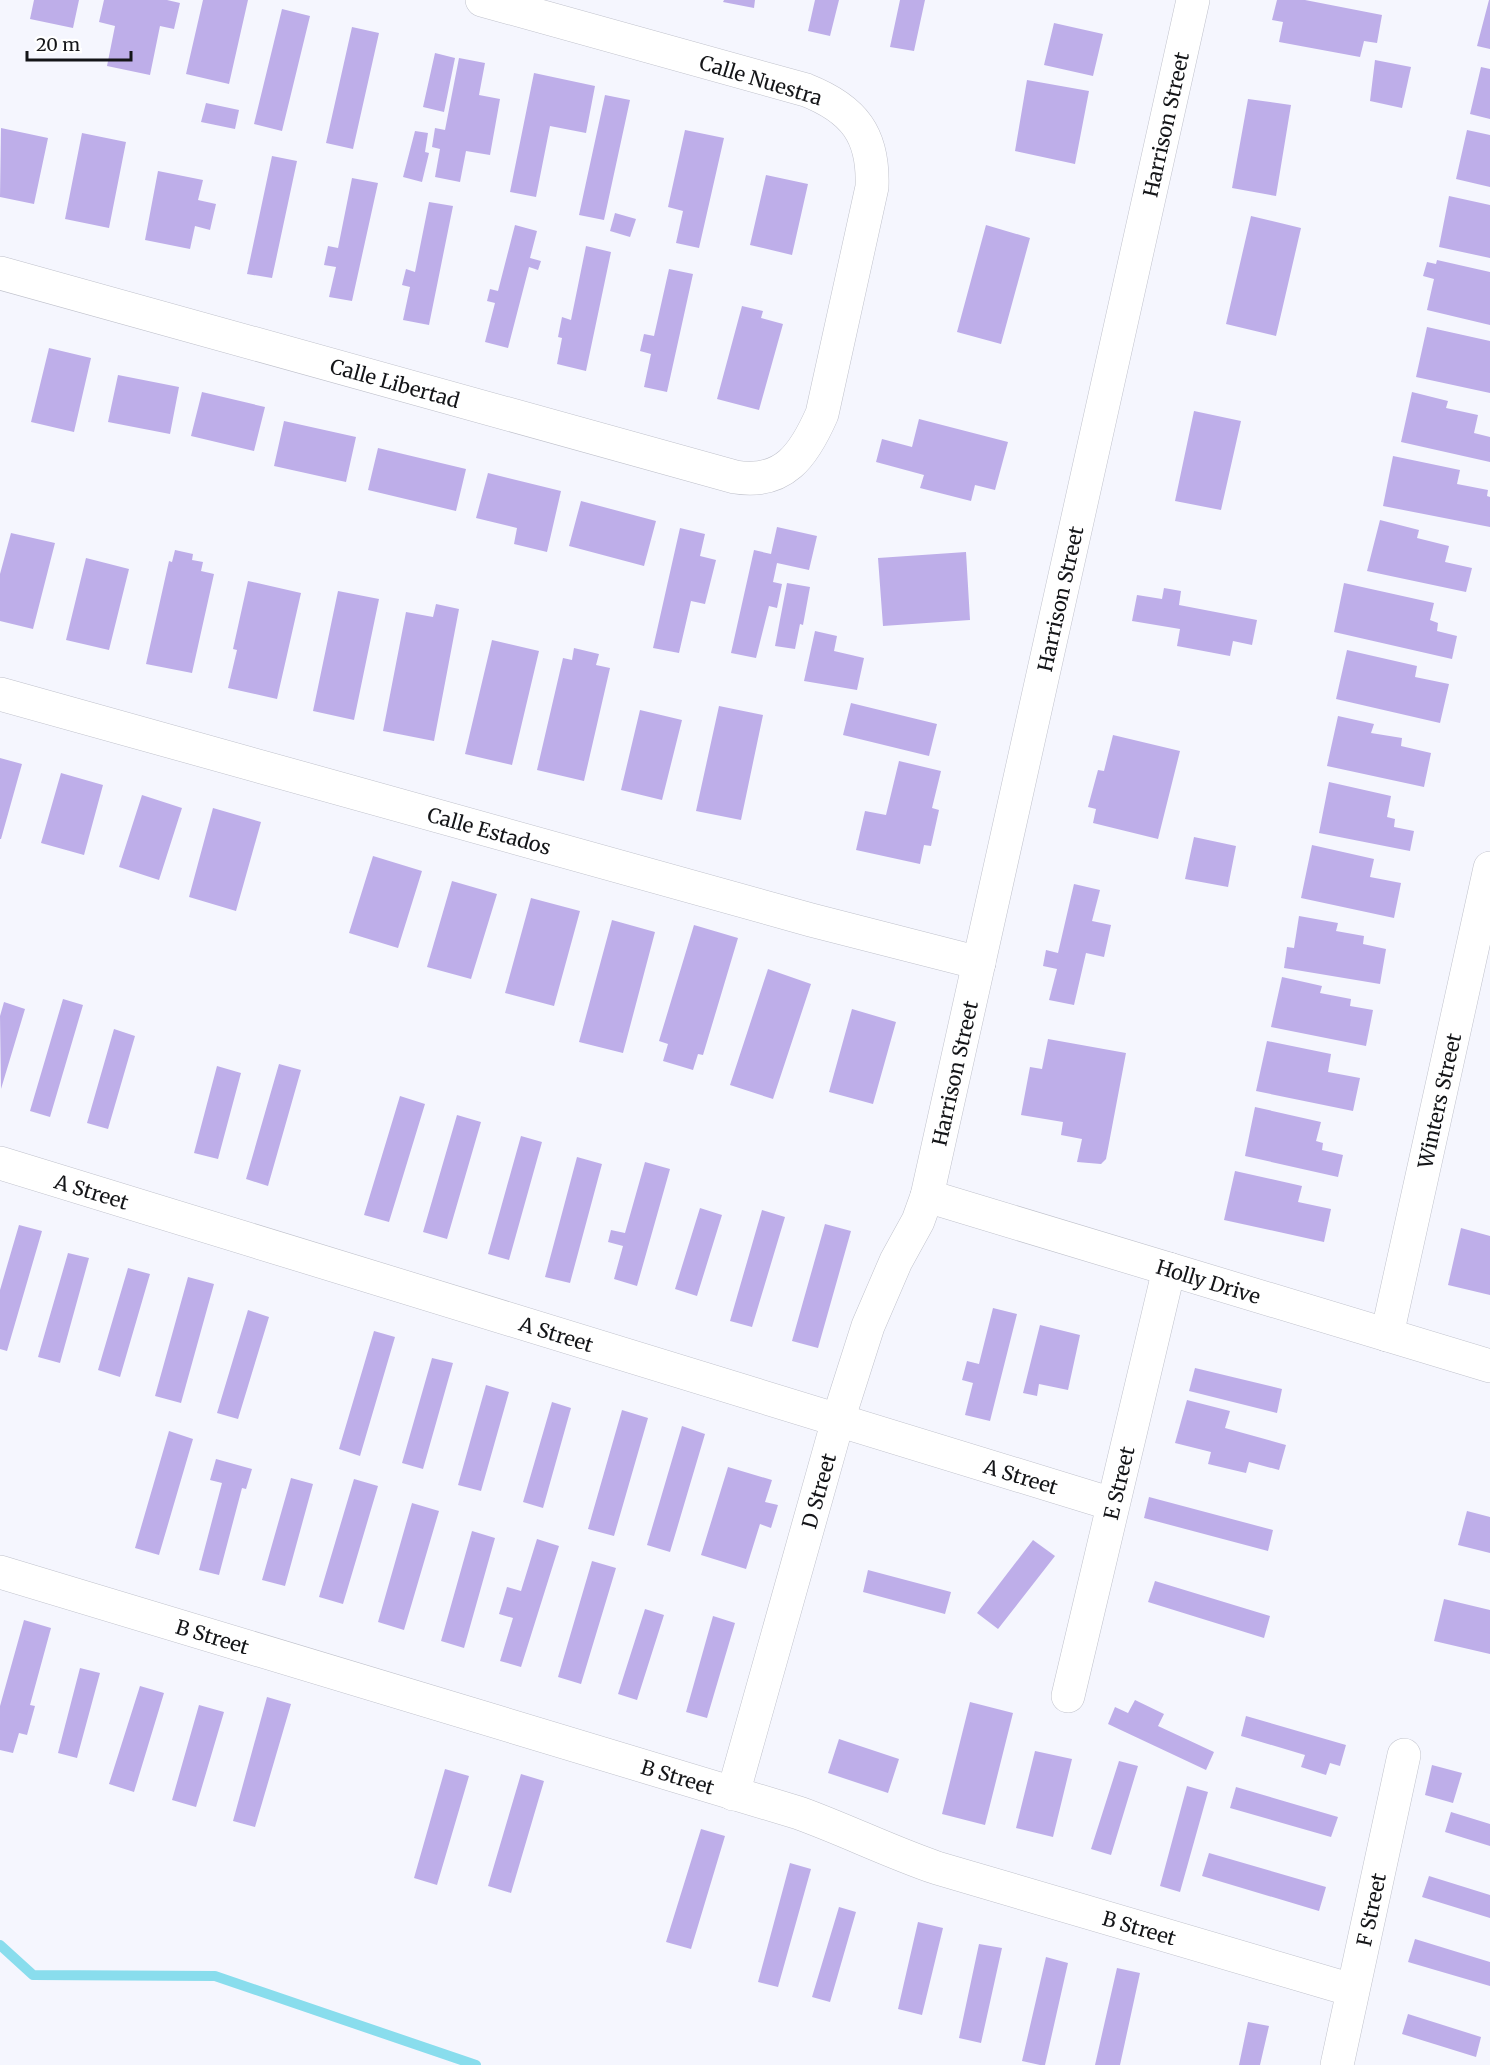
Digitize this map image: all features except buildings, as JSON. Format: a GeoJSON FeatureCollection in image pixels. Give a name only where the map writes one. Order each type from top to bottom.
{"type":"FeatureCollection","features":[{"type":"Feature","properties":{"kind":"street","name":"Calle Nuestra"},"geometry":{"type":"LineString","coordinates":[[482,0],[806,90],[837,105],[860,128],[868,142],[872,157],[873,187],[822,414],[809,441],[788,466]]}},
{"type":"Feature","properties":{"kind":"street","name":"Harrison Street"},"geometry":{"type":"LineString","coordinates":[[927,1196],[1193,0]]}},
{"type":"Feature","properties":{"kind":"street","name":"Calle Libertad"},"geometry":{"type":"LineString","coordinates":[[0,273],[735,477],[763,478],[788,466]]}},
{"type":"Feature","properties":{"kind":"street","name":"Calle Estados"},"geometry":{"type":"LineString","coordinates":[[0,694],[811,920],[979,963]]}},
{"type":"Feature","properties":{"kind":"street","name":"Winters Street"},"geometry":{"type":"LineString","coordinates":[[1387,1335],[1490,868]]}},
{"type":"Feature","properties":{"kind":"street","name":"A Street"},"geometry":{"type":"LineString","coordinates":[[0,1163],[1112,1504]]}},
{"type":"Feature","properties":{"kind":"street","name":"Holly Drive"},"geometry":{"type":"LineString","coordinates":[[927,1196],[1490,1366]]}},
{"type":"Feature","properties":{"kind":"street","name":"D Street"},"geometry":{"type":"LineString","coordinates":[[733,1794],[838,1420],[868,1326],[896,1261],[918,1221],[927,1196]]}},
{"type":"Feature","properties":{"kind":"street","name":"E Street"},"geometry":{"type":"LineString","coordinates":[[1068,1696],[1169,1269]]}},
{"type":"Feature","properties":{"kind":"street","name":"B Street"},"geometry":{"type":"LineString","coordinates":[[0,1572],[733,1794],[837,1827],[905,1857],[937,1868],[1352,1990]]}},
{"type":"Feature","properties":{"kind":"street","name":"F Street"},"geometry":{"type":"LineString","coordinates":[[1337,2065],[1404,1755]]}},
{"type":"Feature","properties":{"kind":"waterway"},"geometry":{"type":"LineString","coordinates":[[0,1945],[33,1975],[215,1976],[476,2065]]}}]}
